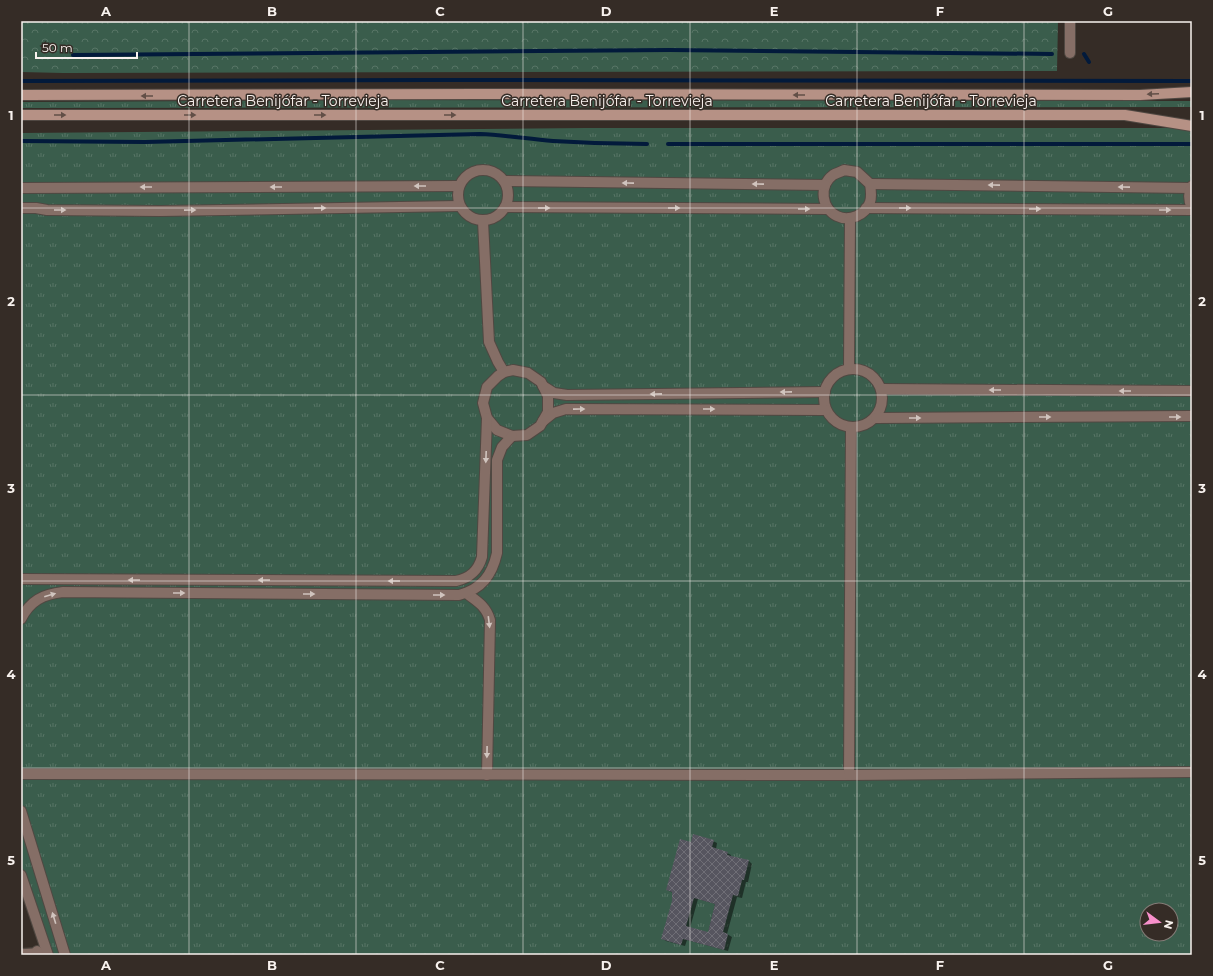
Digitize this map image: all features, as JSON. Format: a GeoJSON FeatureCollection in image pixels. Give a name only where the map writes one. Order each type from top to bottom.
{"type":"FeatureCollection","features":[{"type":"Feature","properties":{"kind":"main road","name":"Carretera Benijófar - Torrevieja"},"geometry":{"type":"LineString","coordinates":[[21,96],[1140,95],[1192,92]]}},
{"type":"Feature","properties":{"kind":"main road","name":"Carretera Benijófar - Torrevieja"},"geometry":{"type":"LineString","coordinates":[[21,115],[1125,115],[1192,126]]}},
{"type":"Feature","properties":{"kind":"street"},"geometry":{"type":"LineString","coordinates":[[1070,21],[1070,54]]}},
{"type":"Feature","properties":{"kind":"street"},"geometry":{"type":"LineString","coordinates":[[480,170],[494,172],[504,181],[508,194],[505,207],[496,217],[483,221],[469,216],[459,206],[457,196],[459,186],[468,175],[480,170]]}},
{"type":"Feature","properties":{"kind":"street"},"geometry":{"type":"LineString","coordinates":[[844,170],[857,172],[870,184],[870,204],[862,214],[850,218],[838,217],[828,209],[823,198],[825,185],[833,175],[844,170]]}},
{"type":"Feature","properties":{"kind":"street"},"geometry":{"type":"LineString","coordinates":[[504,181],[825,185]]}},
{"type":"Feature","properties":{"kind":"street"},"geometry":{"type":"LineString","coordinates":[[866,208],[1192,209],[1189,196],[1191,187],[870,184]]}},
{"type":"Feature","properties":{"kind":"street"},"geometry":{"type":"LineString","coordinates":[[21,188],[459,186]]}},
{"type":"Feature","properties":{"kind":"street"},"geometry":{"type":"LineString","coordinates":[[21,208],[47,210],[160,211],[459,206]]}},
{"type":"Feature","properties":{"kind":"street"},"geometry":{"type":"LineString","coordinates":[[505,207],[828,209]]}},
{"type":"Feature","properties":{"kind":"street"},"geometry":{"type":"LineString","coordinates":[[849,369],[850,218]]}},
{"type":"Feature","properties":{"kind":"street"},"geometry":{"type":"LineString","coordinates":[[483,221],[489,342],[504,372]]}},
{"type":"Feature","properties":{"kind":"street"},"geometry":{"type":"LineString","coordinates":[[849,369],[861,370],[872,375],[881,389],[883,396],[882,407],[876,418],[866,425],[855,428],[843,426],[833,419],[826,410],[824,401],[825,392],[830,381],[838,373],[849,369]]}},
{"type":"Feature","properties":{"kind":"street"},"geometry":{"type":"LineString","coordinates":[[21,579],[456,581],[464,579],[476,571],[482,557],[487,418],[483,403],[488,388],[498,376],[504,372],[513,370],[528,373],[541,382],[548,396],[548,412],[540,426],[527,434],[512,436],[497,430],[487,418]]}},
{"type":"Feature","properties":{"kind":"street"},"geometry":{"type":"LineString","coordinates":[[543,386],[554,393],[567,395],[825,392]]}},
{"type":"Feature","properties":{"kind":"street"},"geometry":{"type":"LineString","coordinates":[[881,389],[1192,391]]}},
{"type":"Feature","properties":{"kind":"street"},"geometry":{"type":"LineString","coordinates":[[543,421],[553,413],[566,409],[826,410]]}},
{"type":"Feature","properties":{"kind":"street"},"geometry":{"type":"LineString","coordinates":[[876,418],[1192,416]]}},
{"type":"Feature","properties":{"kind":"street"},"geometry":{"type":"LineString","coordinates":[[849,776],[851,427]]}},
{"type":"Feature","properties":{"kind":"street"},"geometry":{"type":"LineString","coordinates":[[21,619],[25,610],[39,598],[63,592],[427,595],[459,595],[466,593],[479,586],[486,579],[492,571],[495,562],[497,553],[497,460],[502,446],[512,436]]}},
{"type":"Feature","properties":{"kind":"street"},"geometry":{"type":"LineString","coordinates":[[466,593],[480,603],[490,620],[487,775]]}},
{"type":"Feature","properties":{"kind":"street"},"geometry":{"type":"LineString","coordinates":[[21,774],[849,776],[1192,772]]}},
{"type":"Feature","properties":{"kind":"street"},"geometry":{"type":"LineString","coordinates":[[21,811],[65,955]]}},
{"type":"Feature","properties":{"kind":"street"},"geometry":{"type":"LineString","coordinates":[[21,877],[48,955]]}},
{"type":"Feature","properties":{"kind":"lane"},"geometry":{"type":"LineString","coordinates":[[21,952],[37,953]]}},
{"type":"Feature","properties":{"kind":"green space"},"geometry":{"type":"Polygon","coordinates":[[[21,21],[1058,21],[1057,71],[21,72],[21,21]]]}},
{"type":"Feature","properties":{"kind":"green space"},"geometry":{"type":"Polygon","coordinates":[[[374,100],[1192,101],[1192,107],[21,108],[21,102],[374,100]]]}},
{"type":"Feature","properties":{"kind":"green space"},"geometry":{"type":"Polygon","coordinates":[[[587,128],[1192,128],[1192,955],[48,955],[21,874],[21,133],[587,128]]]}},
{"type":"Feature","properties":{"kind":"building"},"geometry":{"type":"Polygon","coordinates":[[[693,834],[714,840],[712,847],[728,852],[727,855],[749,860],[738,896],[733,895],[723,932],[728,934],[724,950],[683,939],[681,945],[661,939],[672,901],[672,892],[666,890],[680,839],[691,842],[693,834]],[[694,898],[686,926],[708,932],[715,904],[694,898]]]}},
{"type":"Feature","properties":{"kind":"waterway"},"geometry":{"type":"LineString","coordinates":[[73,55],[670,50],[1052,54]]}},
{"type":"Feature","properties":{"kind":"waterway"},"geometry":{"type":"LineString","coordinates":[[1084,54],[1089,62]]}},
{"type":"Feature","properties":{"kind":"waterway"},"geometry":{"type":"LineString","coordinates":[[21,81],[1192,81]]}},
{"type":"Feature","properties":{"kind":"waterway"},"geometry":{"type":"LineString","coordinates":[[21,141],[145,142],[480,134],[565,142],[647,144]]}},
{"type":"Feature","properties":{"kind":"waterway"},"geometry":{"type":"LineString","coordinates":[[668,144],[1192,144]]}}]}
